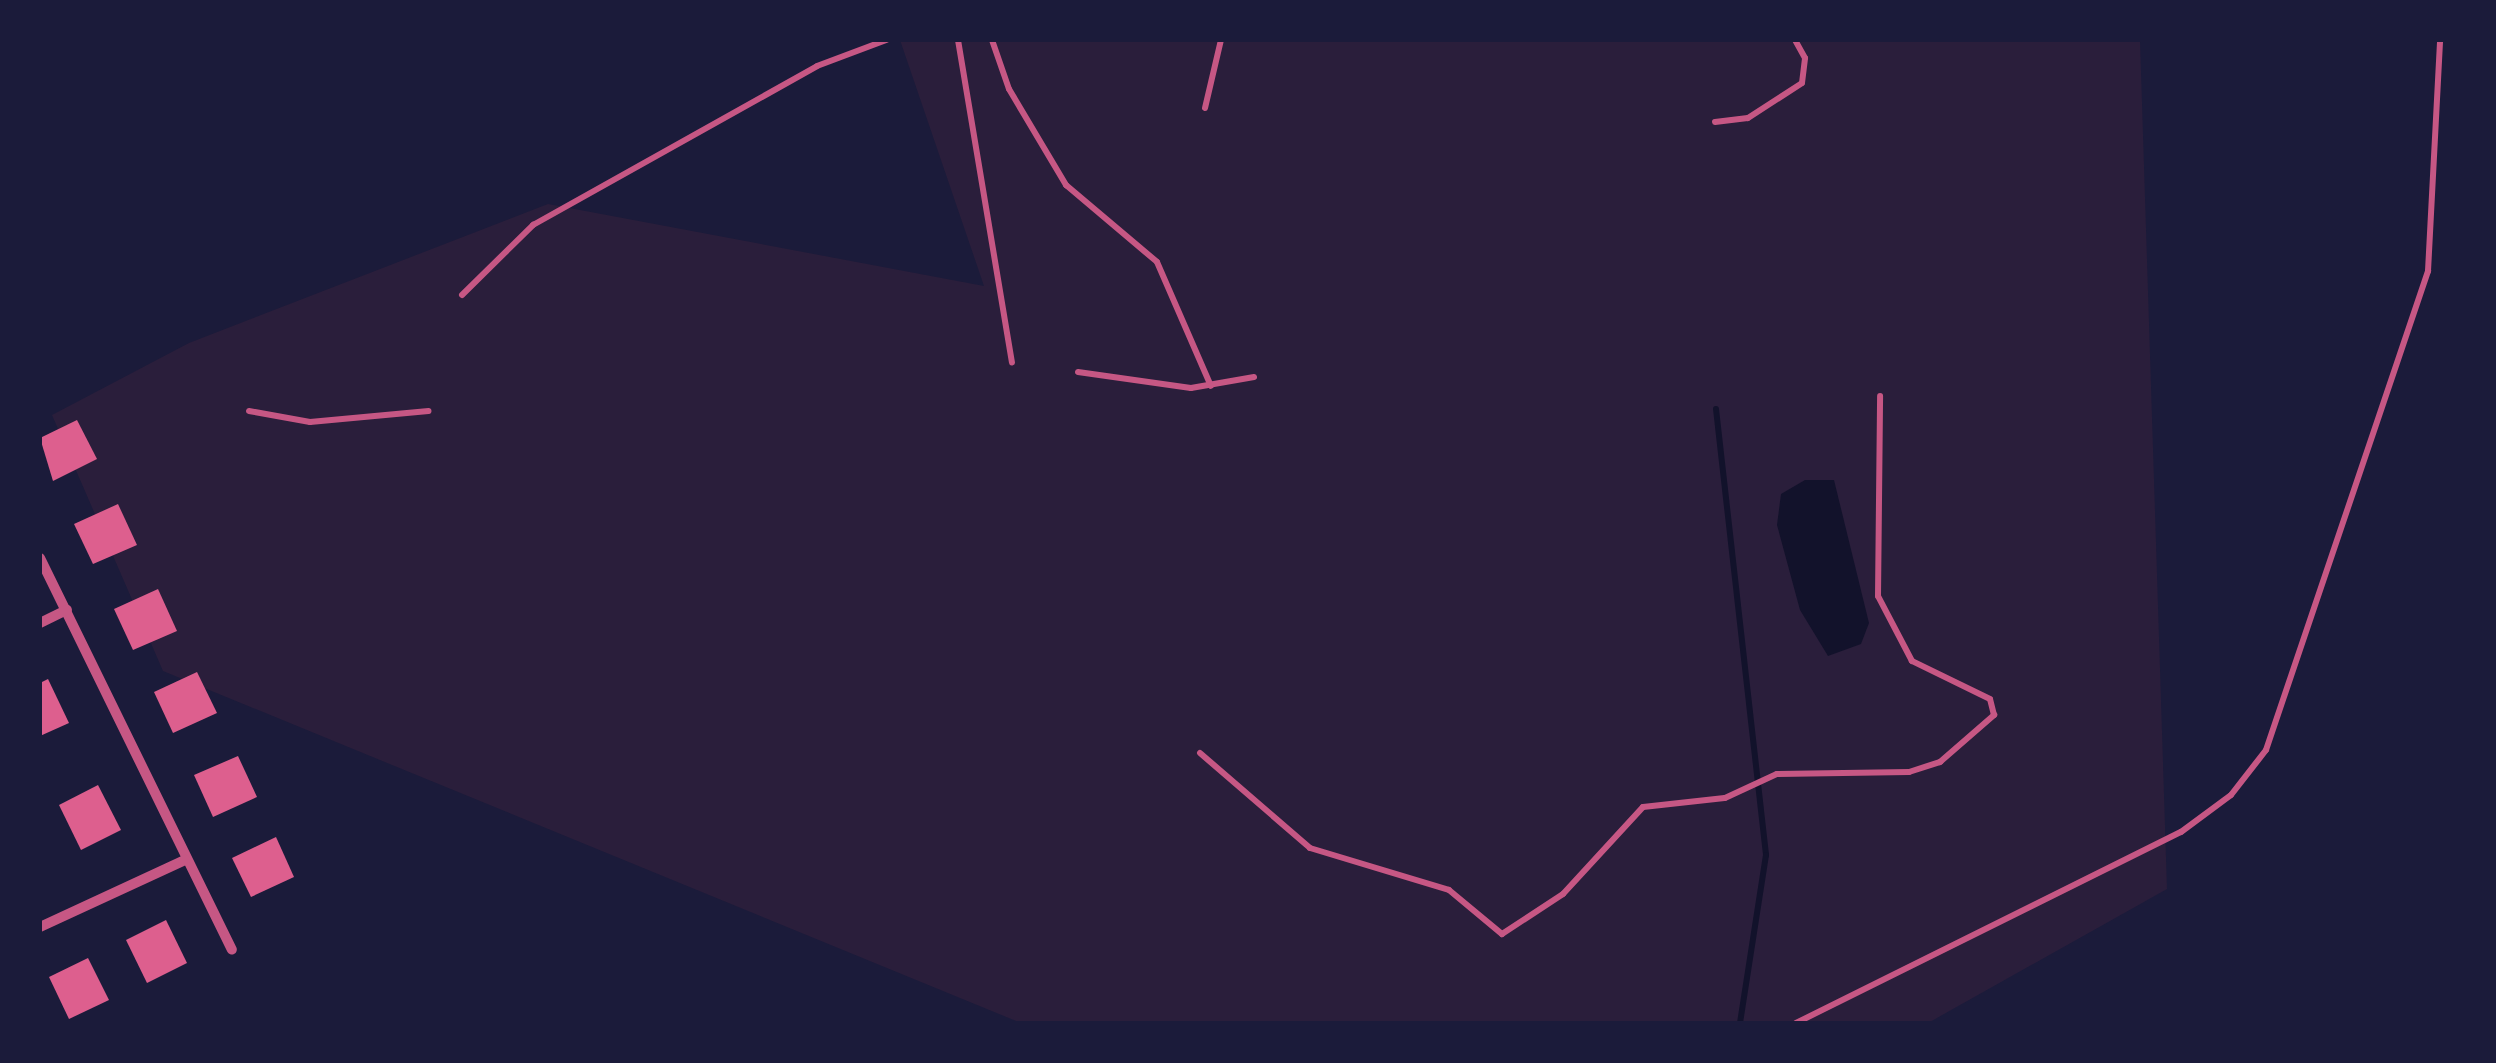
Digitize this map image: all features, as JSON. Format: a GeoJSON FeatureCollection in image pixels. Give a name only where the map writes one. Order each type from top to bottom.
{"type":"FeatureCollection","features":[{"type":"Feature","properties":{"kind":"street"},"geometry":{"type":"LineString","coordinates":[[40,558],[232,950]]}},
{"type":"Feature","properties":{"kind":"street"},"geometry":{"type":"LineString","coordinates":[[40,623],[67,610]]}},
{"type":"Feature","properties":{"kind":"street"},"geometry":{"type":"LineString","coordinates":[[40,927],[185,860]]}},
{"type":"Feature","properties":{"kind":"lane"},"geometry":{"type":"LineString","coordinates":[[462,296],[533,225],[816,66],[886,40]]}},
{"type":"Feature","properties":{"kind":"lane"},"geometry":{"type":"LineString","coordinates":[[958,40],[1012,363]]}},
{"type":"Feature","properties":{"kind":"lane"},"geometry":{"type":"LineString","coordinates":[[992,40],[1009,89],[1066,185],[1156,262],[1211,386]]}},
{"type":"Feature","properties":{"kind":"lane"},"geometry":{"type":"LineString","coordinates":[[1204,108],[1221,40]]}},
{"type":"Feature","properties":{"kind":"lane"},"geometry":{"type":"LineString","coordinates":[[1715,122],[1748,118],[1802,83],[1805,58],[1795,40]]}},
{"type":"Feature","properties":{"kind":"lane"},"geometry":{"type":"LineString","coordinates":[[1796,1023],[2182,832],[2230,795],[2266,750],[2428,271],[2440,40]]}},
{"type":"Feature","properties":{"kind":"lane"},"geometry":{"type":"LineString","coordinates":[[1078,372],[1211,386],[1254,377]]}},
{"type":"Feature","properties":{"kind":"lane"},"geometry":{"type":"LineString","coordinates":[[1200,753],[1310,848],[1449,890],[1502,934],[1563,894],[1643,807],[1725,798],[1776,774],[1909,772],[1940,762],[1994,715],[1990,699],[1912,661],[1878,596],[1880,396]]}},
{"type":"Feature","properties":{"kind":"lane"},"geometry":{"type":"LineString","coordinates":[[249,411],[310,422],[428,411]]}},
{"type":"Feature","properties":{"kind":"shaded area"},"geometry":{"type":"Polygon","coordinates":[[[900,40],[2140,40],[2167,889],[1928,1023],[1021,1023],[163,671],[52,415],[189,343],[548,204],[984,286],[900,40]]]}},
{"type":"Feature","properties":{"kind":"shaded area"},"geometry":{"type":"Polygon","coordinates":[[[1805,480],[1834,480],[1869,623],[1861,644],[1828,656],[1800,610],[1777,525],[1781,494],[1805,480]]]}},
{"type":"Feature","properties":{"kind":"building"},"geometry":{"type":"Polygon","coordinates":[[[77,420],[97,459],[53,481],[40,438],[77,420]]]}},
{"type":"Feature","properties":{"kind":"building"},"geometry":{"type":"Polygon","coordinates":[[[118,504],[137,545],[93,564],[74,524],[118,504]]]}},
{"type":"Feature","properties":{"kind":"building"},"geometry":{"type":"Polygon","coordinates":[[[158,589],[177,631],[133,650],[114,609],[158,589]]]}},
{"type":"Feature","properties":{"kind":"building"},"geometry":{"type":"Polygon","coordinates":[[[197,672],[217,713],[173,733],[154,692],[197,672]]]}},
{"type":"Feature","properties":{"kind":"building"},"geometry":{"type":"Polygon","coordinates":[[[48,679],[69,723],[40,736],[40,683],[48,679]]]}},
{"type":"Feature","properties":{"kind":"building"},"geometry":{"type":"Polygon","coordinates":[[[238,756],[257,797],[213,817],[194,775],[238,756]]]}},
{"type":"Feature","properties":{"kind":"building"},"geometry":{"type":"Polygon","coordinates":[[[98,785],[121,830],[81,850],[59,805],[98,785]]]}},
{"type":"Feature","properties":{"kind":"building"},"geometry":{"type":"Polygon","coordinates":[[[276,837],[294,877],[251,897],[232,858],[276,837]]]}},
{"type":"Feature","properties":{"kind":"building"},"geometry":{"type":"Polygon","coordinates":[[[166,920],[187,963],[147,983],[126,940],[166,920]]]}},
{"type":"Feature","properties":{"kind":"building"},"geometry":{"type":"Polygon","coordinates":[[[88,958],[109,1000],[69,1019],[49,977],[88,958]]]}},
{"type":"Feature","properties":{"kind":"waterway"},"geometry":{"type":"LineString","coordinates":[[1716,409],[1766,855],[1740,1023]]}}]}
